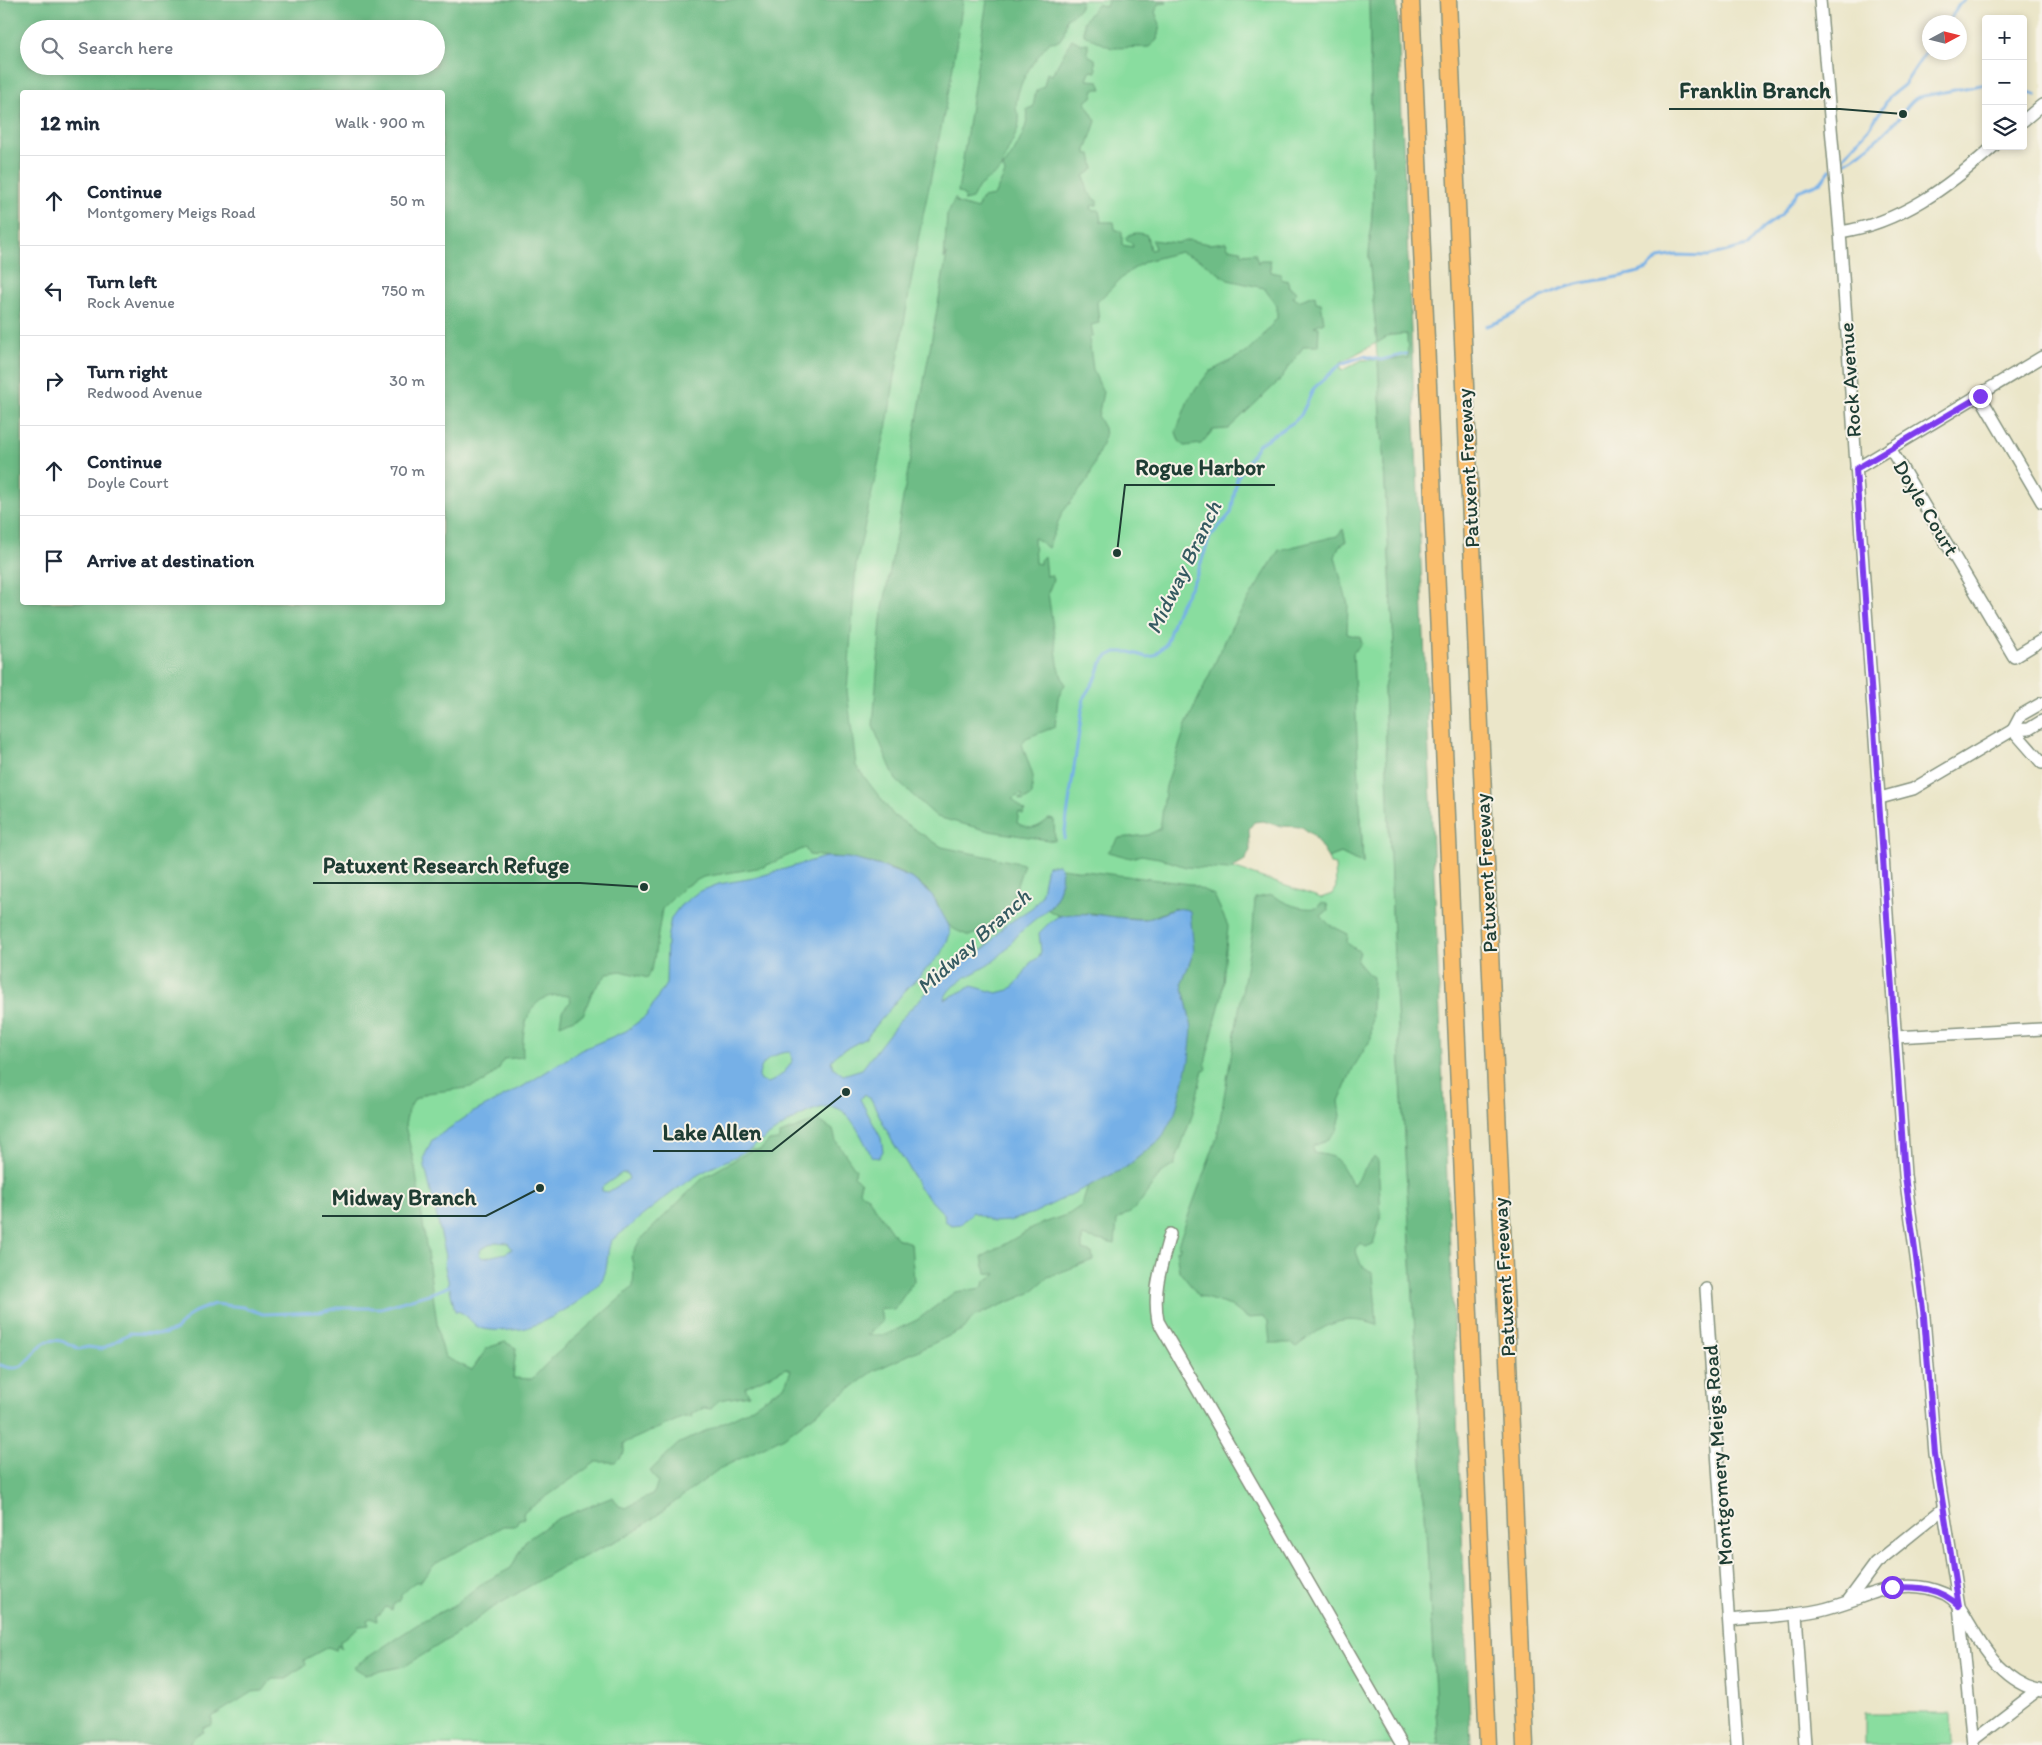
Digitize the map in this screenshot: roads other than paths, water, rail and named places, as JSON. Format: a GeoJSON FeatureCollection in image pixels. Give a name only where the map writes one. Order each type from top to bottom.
{"type":"FeatureCollection","features":[{"type":"Feature","properties":{"kind":"highway","name":"Patuxent Freeway"},"geometry":{"type":"LineString","coordinates":[[1411,0],[1488,1745]]}},
{"type":"Feature","properties":{"kind":"highway","name":"Patuxent Freeway"},"geometry":{"type":"LineString","coordinates":[[1448,0],[1525,1745]]}},
{"type":"Feature","properties":{"kind":"street","name":"Rock Avenue"},"geometry":{"type":"LineString","coordinates":[[1820,0],[1861,466],[1880,798],[1905,1176],[1924,1317],[1930,1413],[1959,1606],[1973,1743]]}},
{"type":"Feature","properties":{"kind":"street"},"geometry":{"type":"LineString","coordinates":[[2027,118],[2042,105]]}},
{"type":"Feature","properties":{"kind":"street"},"geometry":{"type":"LineString","coordinates":[[1840,232],[1874,224],[1906,211],[1958,177],[1989,150]]}},
{"type":"Feature","properties":{"kind":"street","name":"Doyle Court"},"geometry":{"type":"LineString","coordinates":[[2042,357],[1980,396],[1890,448],[2014,657],[2042,640]]}},
{"type":"Feature","properties":{"kind":"street"},"geometry":{"type":"LineString","coordinates":[[1980,396],[2042,502]]}},
{"type":"Feature","properties":{"kind":"street"},"geometry":{"type":"LineString","coordinates":[[1861,466],[1890,448]]}},
{"type":"Feature","properties":{"kind":"street"},"geometry":{"type":"LineString","coordinates":[[2013,730],[2022,715],[2042,703]]}},
{"type":"Feature","properties":{"kind":"street"},"geometry":{"type":"LineString","coordinates":[[1880,798],[1913,789],[2013,730],[2029,729],[2042,721]]}},
{"type":"Feature","properties":{"kind":"street"},"geometry":{"type":"LineString","coordinates":[[2013,730],[2042,763]]}},
{"type":"Feature","properties":{"kind":"street"},"geometry":{"type":"LineString","coordinates":[[1896,1038],[2042,1029]]}},
{"type":"Feature","properties":{"kind":"street"},"geometry":{"type":"LineString","coordinates":[[1170,1234],[1157,1283],[1155,1307],[1158,1321],[1402,1745]]}},
{"type":"Feature","properties":{"kind":"street","name":"Montgomery Meigs Road"},"geometry":{"type":"LineString","coordinates":[[1706,1289],[1738,1745]]}},
{"type":"Feature","properties":{"kind":"street"},"geometry":{"type":"LineString","coordinates":[[1847,1602],[1876,1563],[1943,1509]]}},
{"type":"Feature","properties":{"kind":"street"},"geometry":{"type":"LineString","coordinates":[[1729,1620],[1796,1614],[1847,1602],[1872,1592],[1892,1587],[1914,1587],[1947,1595],[1959,1606],[1981,1644],[1998,1666],[2021,1683],[2040,1690]]}},
{"type":"Feature","properties":{"kind":"street"},"geometry":{"type":"LineString","coordinates":[[1796,1614],[1805,1745]]}},
{"type":"Feature","properties":{"kind":"street"},"geometry":{"type":"LineString","coordinates":[[1973,1743],[2040,1690]]}},
{"type":"Feature","properties":{"kind":"water"},"geometry":{"type":"Polygon","coordinates":[[[825,857],[848,858],[881,866],[913,879],[932,895],[949,926],[950,934],[942,953],[903,993],[866,1038],[838,1053],[831,1061],[833,1067],[843,1075],[862,1069],[899,1021],[927,992],[961,961],[975,956],[989,944],[1003,927],[1033,907],[1041,896],[1047,866],[1058,864],[1061,868],[1059,892],[1055,900],[997,958],[956,984],[951,988],[944,1000],[972,986],[997,993],[1009,990],[1019,981],[1030,963],[1039,957],[1041,951],[1039,933],[1057,917],[1071,914],[1092,914],[1145,919],[1172,910],[1184,909],[1190,911],[1194,951],[1182,983],[1192,1028],[1189,1061],[1175,1113],[1161,1139],[1125,1168],[1034,1213],[1009,1221],[993,1222],[973,1212],[961,1224],[952,1225],[945,1221],[944,1214],[919,1188],[871,1099],[865,1094],[860,1099],[881,1138],[883,1151],[879,1158],[872,1157],[853,1122],[843,1111],[828,1107],[807,1113],[784,1125],[749,1149],[693,1178],[611,1241],[603,1278],[590,1293],[568,1308],[526,1328],[499,1330],[479,1328],[463,1314],[455,1311],[444,1263],[446,1256],[425,1167],[424,1157],[432,1140],[472,1113],[522,1087],[581,1050],[626,1031],[646,1016],[666,984],[667,939],[671,918],[680,906],[698,892],[719,884],[754,878],[825,857]],[[790,1052],[778,1054],[764,1063],[759,1074],[759,1080],[768,1083],[782,1074],[793,1060],[790,1052]],[[622,1173],[602,1187],[602,1191],[608,1192],[629,1179],[627,1173],[622,1173]],[[495,1242],[481,1249],[479,1255],[483,1258],[506,1253],[512,1249],[508,1243],[495,1242]]]}},
{"type":"Feature","properties":{"kind":"waterway","name":"Midway Branch"},"geometry":{"type":"LineString","coordinates":[[1953,15],[1958,5],[1965,0]]}},
{"type":"Feature","properties":{"kind":"waterway","name":"Midway Branch"},"geometry":{"type":"LineString","coordinates":[[1838,163],[1869,129],[1890,96],[1904,85],[1922,58]]}},
{"type":"Feature","properties":{"kind":"waterway"},"geometry":{"type":"LineString","coordinates":[[1838,166],[1862,152],[1897,120],[1918,97],[1982,85]]}},
{"type":"Feature","properties":{"kind":"waterway"},"geometry":{"type":"LineString","coordinates":[[2027,92],[2036,95]]}},
{"type":"Feature","properties":{"kind":"waterway","name":"Midway Branch"},"geometry":{"type":"LineString","coordinates":[[1486,326],[1510,316],[1559,289],[1639,272],[1647,269],[1659,258],[1677,255],[1708,256],[1747,246],[1762,229],[1781,215],[1798,191],[1821,182],[1831,169]]}},
{"type":"Feature","properties":{"kind":"waterway","name":"Midway Branch"},"geometry":{"type":"LineString","coordinates":[[1064,838],[1084,697],[1097,676],[1101,663],[1108,656],[1116,652],[1130,652],[1147,657],[1154,656],[1166,644],[1177,611],[1196,577],[1210,537],[1231,513],[1237,478],[1259,444],[1294,422],[1301,415],[1314,388],[1341,364],[1364,356],[1381,360],[1406,354]]}},
{"type":"Feature","properties":{"kind":"waterway","name":"Midway Branch"},"geometry":{"type":"LineString","coordinates":[[0,1365],[10,1368],[20,1367],[44,1343],[52,1340],[64,1342],[79,1349],[88,1347],[102,1349],[130,1333],[164,1334],[175,1330],[194,1312],[214,1304],[243,1307],[263,1314],[320,1312],[338,1308],[381,1308],[452,1285]]}},
{"type":"Feature","properties":{"kind":"place","name":"Franklin Branch"},"geometry":{"type":"Point","coordinates":[1903,114]}},
{"type":"Feature","properties":{"kind":"place","name":"Rogue Harbor"},"geometry":{"type":"Point","coordinates":[1117,553]}},
{"type":"Feature","properties":{"kind":"place","name":"Patuxent Research Refuge"},"geometry":{"type":"Point","coordinates":[644,887]}},
{"type":"Feature","properties":{"kind":"place","name":"Lake Allen"},"geometry":{"type":"Point","coordinates":[846,1092]}},
{"type":"Feature","properties":{"kind":"place","name":"Midway Branch"},"geometry":{"type":"Point","coordinates":[540,1188]}}]}
